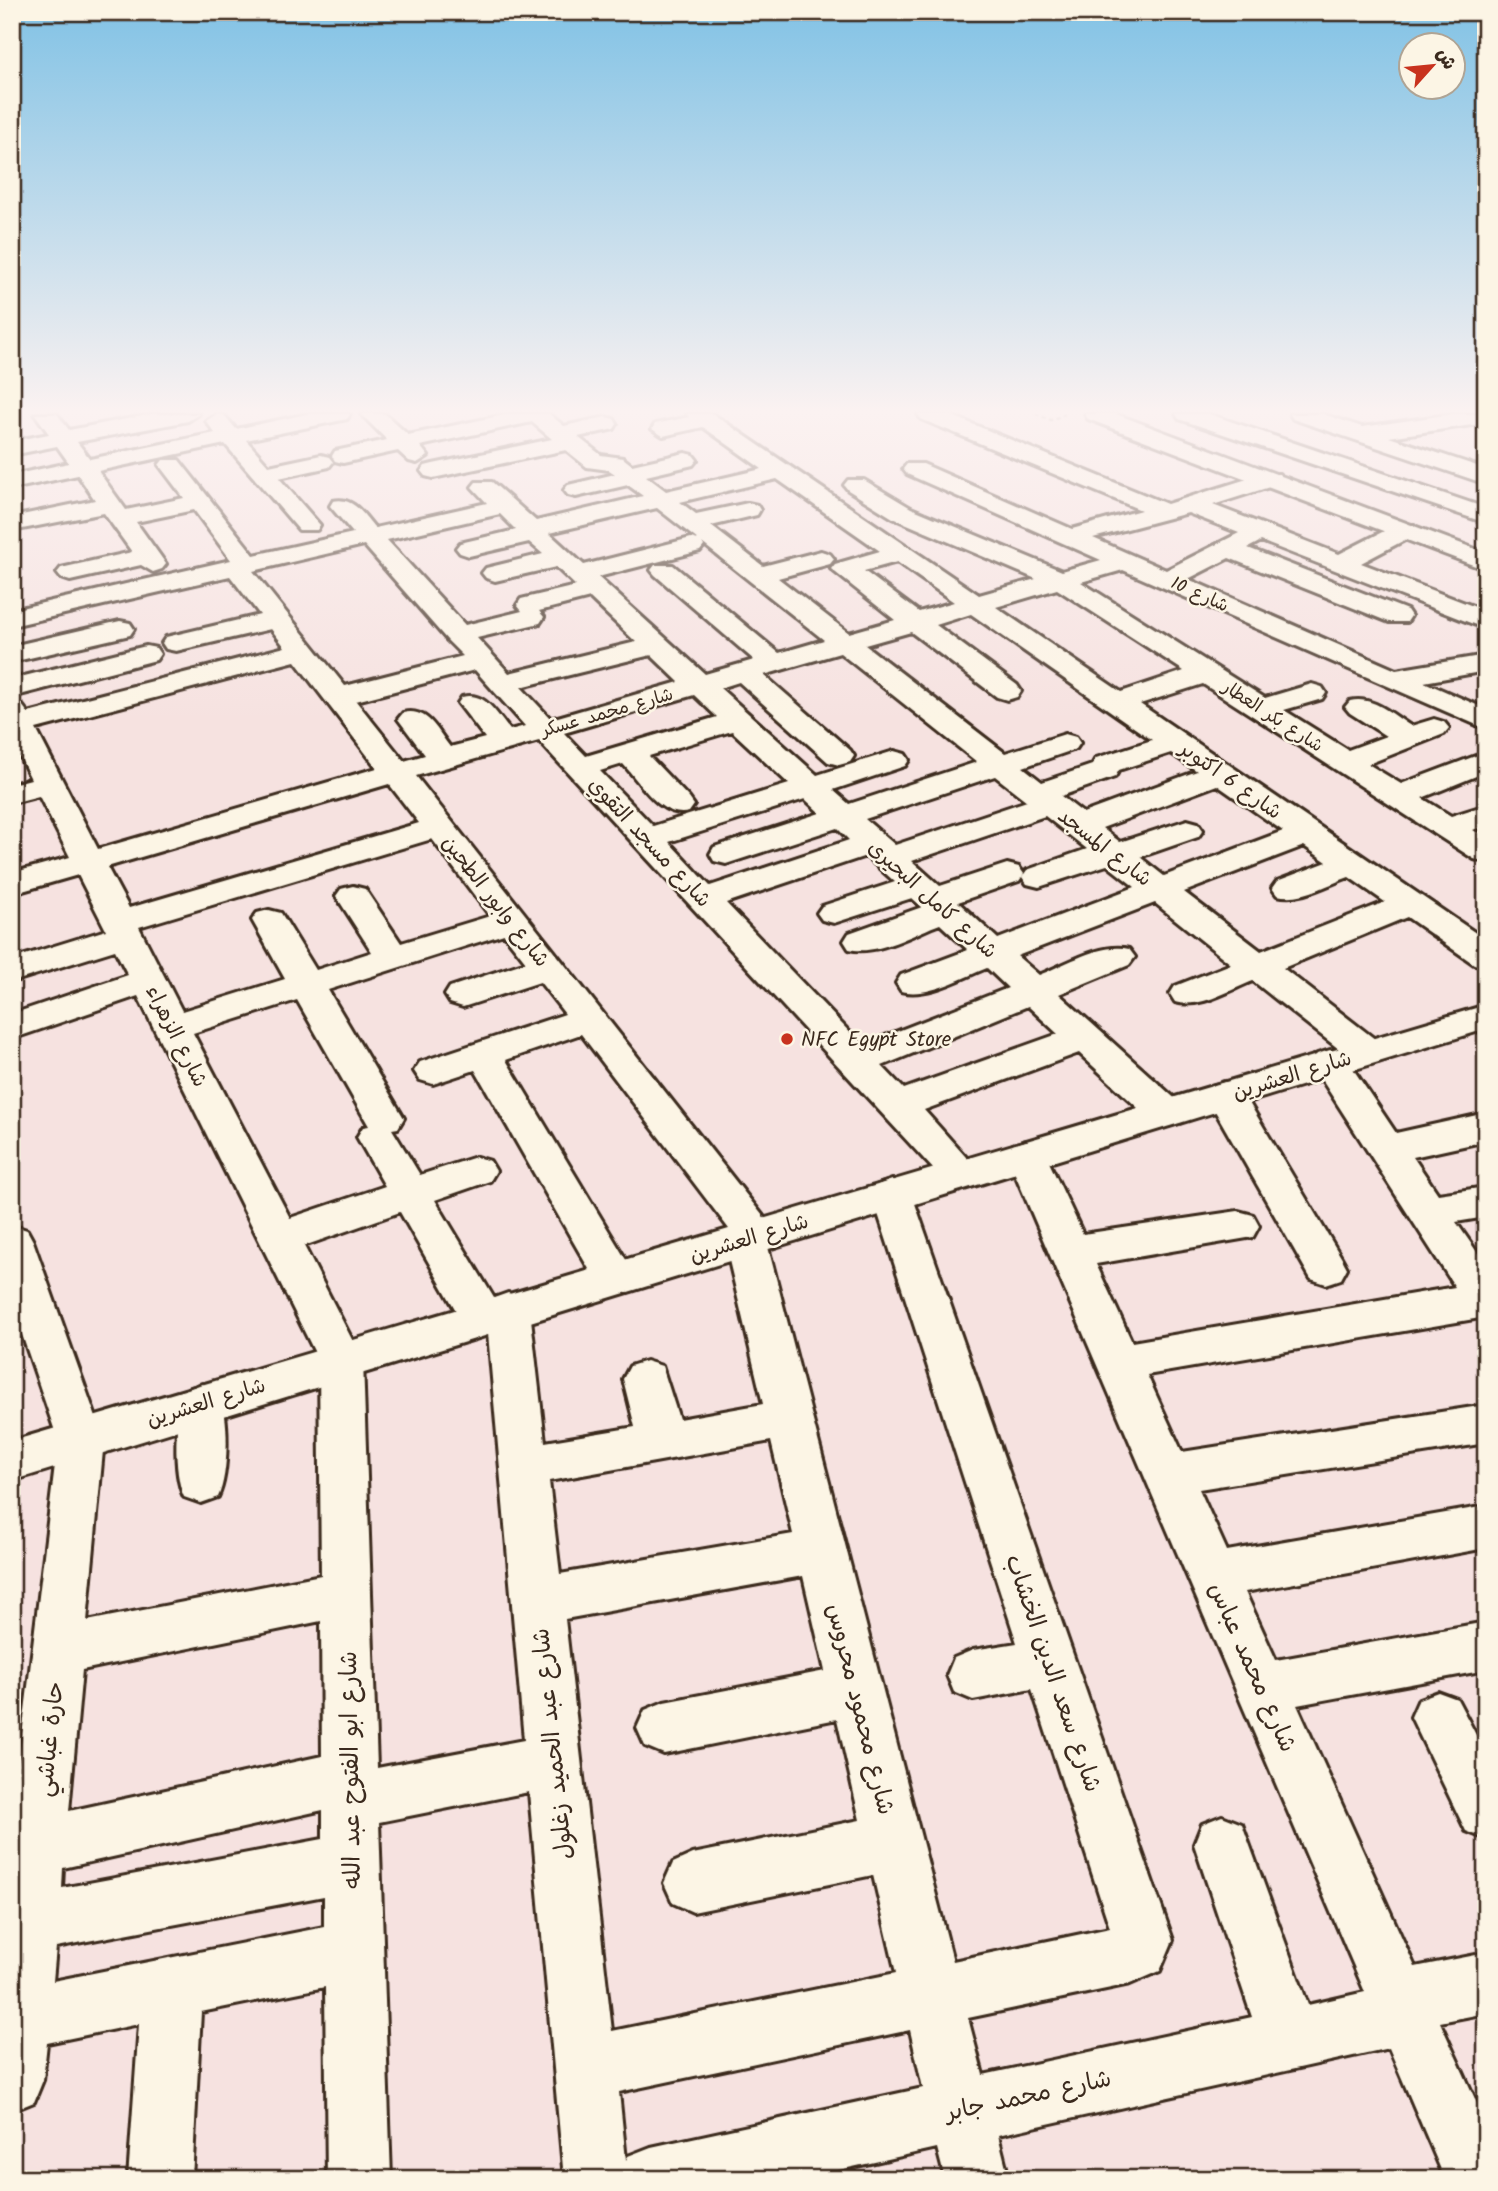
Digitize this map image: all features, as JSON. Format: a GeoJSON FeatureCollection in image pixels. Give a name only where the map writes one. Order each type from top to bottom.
{"type":"FeatureCollection","features":[{"type":"Feature","properties":{"kind":"street"},"geometry":{"type":"LineString","coordinates":[[71,573],[151,560],[120,516]]}},
{"type":"Feature","properties":{"kind":"street","name":"شارع وابور الطحين"},"geometry":{"type":"LineString","coordinates":[[209,516],[273,613],[588,1019],[751,1237]]}},
{"type":"Feature","properties":{"kind":"street"},"geometry":{"type":"LineString","coordinates":[[300,516],[308,525]]}},
{"type":"Feature","properties":{"kind":"street","name":"شارع مسجد التقوي"},"geometry":{"type":"LineString","coordinates":[[358,516],[369,537],[545,730],[961,1174]]}},
{"type":"Feature","properties":{"kind":"street","name":"شارع كامل البحيرى"},"geometry":{"type":"LineString","coordinates":[[369,537],[427,516]]}},
{"type":"Feature","properties":{"kind":"street","name":"شارع كامل البحيرى"},"geometry":{"type":"LineString","coordinates":[[521,516],[533,532],[579,575],[1167,1113]]}},
{"type":"Feature","properties":{"kind":"street"},"geometry":{"type":"LineString","coordinates":[[469,548],[596,516]]}},
{"type":"Feature","properties":{"kind":"street","name":"شارع المسجد"},"geometry":{"type":"LineString","coordinates":[[682,516],[1257,967],[1348,1058],[1386,1149],[1485,1300]]}},
{"type":"Feature","properties":{"kind":"street"},"geometry":{"type":"LineString","coordinates":[[691,523],[721,516]]}},
{"type":"Feature","properties":{"kind":"street","name":"شارع 6 اكتوبر"},"geometry":{"type":"LineString","coordinates":[[847,516],[1486,956]]}},
{"type":"Feature","properties":{"kind":"street","name":"شارع بكر العطار"},"geometry":{"type":"LineString","coordinates":[[910,516],[1060,580],[1486,852]]}},
{"type":"Feature","properties":{"kind":"street","name":"شارع 10"},"geometry":{"type":"LineString","coordinates":[[1022,516],[1486,720]]}},
{"type":"Feature","properties":{"kind":"street"},"geometry":{"type":"LineString","coordinates":[[1069,537],[1150,516]]}},
{"type":"Feature","properties":{"kind":"street"},"geometry":{"type":"LineString","coordinates":[[1202,516],[1259,533],[1486,621]]}},
{"type":"Feature","properties":{"kind":"street"},"geometry":{"type":"LineString","coordinates":[[1368,516],[1486,562]]}},
{"type":"Feature","properties":{"kind":"street"},"geometry":{"type":"LineString","coordinates":[[1368,516],[1442,533],[1486,547]]}},
{"type":"Feature","properties":{"kind":"street"},"geometry":{"type":"LineString","coordinates":[[1458,516],[1486,531]]}},
{"type":"Feature","properties":{"kind":"street"},"geometry":{"type":"LineString","coordinates":[[1340,564],[1405,530]]}},
{"type":"Feature","properties":{"kind":"street"},"geometry":{"type":"LineString","coordinates":[[1167,580],[1259,533]]}},
{"type":"Feature","properties":{"kind":"street"},"geometry":{"type":"LineString","coordinates":[[12,618],[369,537]]}},
{"type":"Feature","properties":{"kind":"street"},"geometry":{"type":"LineString","coordinates":[[758,575],[879,538]]}},
{"type":"Feature","properties":{"kind":"street"},"geometry":{"type":"LineString","coordinates":[[620,540],[774,663]]}},
{"type":"Feature","properties":{"kind":"street"},"geometry":{"type":"LineString","coordinates":[[495,573],[579,575],[653,564],[713,541]]}},
{"type":"Feature","properties":{"kind":"street"},"geometry":{"type":"LineString","coordinates":[[1227,549],[1398,616]]}},
{"type":"Feature","properties":{"kind":"street"},"geometry":{"type":"LineString","coordinates":[[901,553],[844,569],[1007,691]]}},
{"type":"Feature","properties":{"kind":"street","name":"شارع محمد عسكر"},"geometry":{"type":"LineString","coordinates":[[12,884],[1126,561]]}},
{"type":"Feature","properties":{"kind":"street"},"geometry":{"type":"LineString","coordinates":[[458,635],[527,605],[579,575]]}},
{"type":"Feature","properties":{"kind":"street"},"geometry":{"type":"LineString","coordinates":[[1294,636],[1448,606]]}},
{"type":"Feature","properties":{"kind":"street"},"geometry":{"type":"LineString","coordinates":[[198,625],[273,613]]}},
{"type":"Feature","properties":{"kind":"street"},"geometry":{"type":"LineString","coordinates":[[176,643],[273,613]]}},
{"type":"Feature","properties":{"kind":"street"},"geometry":{"type":"LineString","coordinates":[[12,654],[120,629]]}},
{"type":"Feature","properties":{"kind":"street"},"geometry":{"type":"LineString","coordinates":[[338,697],[491,671],[577,665],[656,645]]}},
{"type":"Feature","properties":{"kind":"street"},"geometry":{"type":"LineString","coordinates":[[12,794],[23,743],[302,651]]}},
{"type":"Feature","properties":{"kind":"street"},"geometry":{"type":"LineString","coordinates":[[12,688],[146,654]]}},
{"type":"Feature","properties":{"kind":"street"},"geometry":{"type":"LineString","coordinates":[[1392,679],[1483,666]]}},
{"type":"Feature","properties":{"kind":"street"},"geometry":{"type":"LineString","coordinates":[[744,672],[839,756]]}},
{"type":"Feature","properties":{"kind":"street"},"geometry":{"type":"LineString","coordinates":[[1118,702],[1207,673]]}},
{"type":"Feature","properties":{"kind":"street"},"geometry":{"type":"LineString","coordinates":[[1048,689],[1084,678]]}},
{"type":"Feature","properties":{"kind":"street"},"geometry":{"type":"LineString","coordinates":[[1262,708],[1312,693]]}},
{"type":"Feature","properties":{"kind":"street"},"geometry":{"type":"LineString","coordinates":[[472,703],[505,742]]}},
{"type":"Feature","properties":{"kind":"street"},"geometry":{"type":"LineString","coordinates":[[1345,762],[1422,733],[1360,707]]}},
{"type":"Feature","properties":{"kind":"street"},"geometry":{"type":"LineString","coordinates":[[413,719],[444,760]]}},
{"type":"Feature","properties":{"kind":"street"},"geometry":{"type":"LineString","coordinates":[[580,767],[737,720]]}},
{"type":"Feature","properties":{"kind":"street"},"geometry":{"type":"LineString","coordinates":[[704,900],[880,851],[1044,799],[1091,756],[1149,724]]}},
{"type":"Feature","properties":{"kind":"street"},"geometry":{"type":"LineString","coordinates":[[726,854],[1000,765],[1091,756],[1175,741]]}},
{"type":"Feature","properties":{"kind":"street","name":"شارع الزهراء"},"geometry":{"type":"LineString","coordinates":[[23,743],[89,862],[341,1361]]}},
{"type":"Feature","properties":{"kind":"street"},"geometry":{"type":"LineString","coordinates":[[629,752],[678,805]]}},
{"type":"Feature","properties":{"kind":"street"},"geometry":{"type":"LineString","coordinates":[[647,839],[894,760]]}},
{"type":"Feature","properties":{"kind":"street"},"geometry":{"type":"LineString","coordinates":[[1399,796],[1486,761]]}},
{"type":"Feature","properties":{"kind":"street"},"geometry":{"type":"LineString","coordinates":[[1078,826],[1221,773]]}},
{"type":"Feature","properties":{"kind":"street"},"geometry":{"type":"LineString","coordinates":[[861,941],[951,916],[1195,821],[1173,790]]}},
{"type":"Feature","properties":{"kind":"street"},"geometry":{"type":"LineString","coordinates":[[1448,828],[1486,814]]}},
{"type":"Feature","properties":{"kind":"street"},"geometry":{"type":"LineString","coordinates":[[12,971],[122,929],[439,827]]}},
{"type":"Feature","properties":{"kind":"street"},"geometry":{"type":"LineString","coordinates":[[834,913],[951,916],[1159,890],[1308,833]]}},
{"type":"Feature","properties":{"kind":"street"},"geometry":{"type":"LineString","coordinates":[[1289,888],[1352,864]]}},
{"type":"Feature","properties":{"kind":"street"},"geometry":{"type":"LineString","coordinates":[[914,983],[951,916],[1034,884]]}},
{"type":"Feature","properties":{"kind":"street"},"geometry":{"type":"LineString","coordinates":[[353,895],[393,957]]}},
{"type":"Feature","properties":{"kind":"street"},"geometry":{"type":"LineString","coordinates":[[1188,994],[1410,904]]}},
{"type":"Feature","properties":{"kind":"street"},"geometry":{"type":"LineString","coordinates":[[269,920],[307,985],[381,1127],[410,1194],[495,1314]]}},
{"type":"Feature","properties":{"kind":"street"},"geometry":{"type":"LineString","coordinates":[[172,1027],[511,920]]}},
{"type":"Feature","properties":{"kind":"street"},"geometry":{"type":"LineString","coordinates":[[856,1062],[1117,957]]}},
{"type":"Feature","properties":{"kind":"street"},"geometry":{"type":"LineString","coordinates":[[463,995],[548,967]]}},
{"type":"Feature","properties":{"kind":"street"},"geometry":{"type":"LineString","coordinates":[[12,1027],[149,980]]}},
{"type":"Feature","properties":{"kind":"street","name":"شارع العشرين"},"geometry":{"type":"LineString","coordinates":[[12,1461],[1486,1017]]}},
{"type":"Feature","properties":{"kind":"street"},"geometry":{"type":"LineString","coordinates":[[433,1071],[588,1019]]}},
{"type":"Feature","properties":{"kind":"street"},"geometry":{"type":"LineString","coordinates":[[897,1106],[1084,1038]]}},
{"type":"Feature","properties":{"kind":"street"},"geometry":{"type":"LineString","coordinates":[[484,1054],[617,1278]]}},
{"type":"Feature","properties":{"kind":"street"},"geometry":{"type":"LineString","coordinates":[[1225,1095],[1326,1268]]}},
{"type":"Feature","properties":{"kind":"street"},"geometry":{"type":"LineString","coordinates":[[1386,1149],[1486,1127]]}},
{"type":"Feature","properties":{"kind":"street","name":"شارع محمد عباس"},"geometry":{"type":"LineString","coordinates":[[1027,1155],[1478,2179]]}},
{"type":"Feature","properties":{"kind":"street"},"geometry":{"type":"LineString","coordinates":[[279,1238],[476,1171]]}},
{"type":"Feature","properties":{"kind":"street","name":"شارع سعد الدين الخشاب"},"geometry":{"type":"LineString","coordinates":[[892,1195],[1143,1940],[1139,1950],[1130,1954],[932,1996]]}},
{"type":"Feature","properties":{"kind":"street"},"geometry":{"type":"LineString","coordinates":[[1427,1211],[1486,1202]]}},
{"type":"Feature","properties":{"kind":"street"},"geometry":{"type":"LineString","coordinates":[[1071,1252],[1238,1226]]}},
{"type":"Feature","properties":{"kind":"street","name":"شارع محمود محروس"},"geometry":{"type":"LineString","coordinates":[[751,1237],[789,1419],[977,2179]]}},
{"type":"Feature","properties":{"kind":"street"},"geometry":{"type":"LineString","coordinates":[[12,1241],[22,1301],[81,1440]]}},
{"type":"Feature","properties":{"kind":"street"},"geometry":{"type":"LineString","coordinates":[[1119,1362],[1485,1300]]}},
{"type":"Feature","properties":{"kind":"street","name":"شارع عبد الحميد زغلول"},"geometry":{"type":"LineString","coordinates":[[495,1314],[524,1466],[596,2179]]}},
{"type":"Feature","properties":{"kind":"street","name":"شارع ابو الفتوح عبد الله"},"geometry":{"type":"LineString","coordinates":[[341,1361],[359,2179]]}},
{"type":"Feature","properties":{"kind":"street"},"geometry":{"type":"LineString","coordinates":[[646,1379],[662,1442]]}},
{"type":"Feature","properties":{"kind":"street"},"geometry":{"type":"LineString","coordinates":[[201,1483],[202,1403]]}},
{"type":"Feature","properties":{"kind":"street"},"geometry":{"type":"LineString","coordinates":[[524,1466],[789,1419]]}},
{"type":"Feature","properties":{"kind":"street"},"geometry":{"type":"LineString","coordinates":[[1168,1474],[1486,1424]]}},
{"type":"Feature","properties":{"kind":"street","name":"حارة غباشي"},"geometry":{"type":"LineString","coordinates":[[12,2080],[29,1923],[25,1849],[59,1651],[81,1440]]}},
{"type":"Feature","properties":{"kind":"street"},"geometry":{"type":"LineString","coordinates":[[1213,1576],[1486,1527]]}},
{"type":"Feature","properties":{"kind":"street"},"geometry":{"type":"LineString","coordinates":[[538,1601],[822,1551]]}},
{"type":"Feature","properties":{"kind":"street"},"geometry":{"type":"LineString","coordinates":[[59,1651],[346,1593]]}},
{"type":"Feature","properties":{"kind":"street"},"geometry":{"type":"LineString","coordinates":[[1262,1687],[1486,1646]]}},
{"type":"Feature","properties":{"kind":"street"},"geometry":{"type":"LineString","coordinates":[[973,1675],[1050,1661]]}},
{"type":"Feature","properties":{"kind":"street"},"geometry":{"type":"LineString","coordinates":[[664,1728],[856,1690]]}},
{"type":"Feature","properties":{"kind":"street"},"geometry":{"type":"LineString","coordinates":[[1438,1717],[1486,1811]]}},
{"type":"Feature","properties":{"kind":"street"},"geometry":{"type":"LineString","coordinates":[[25,1849],[351,1789],[553,1761]]}},
{"type":"Feature","properties":{"kind":"street"},"geometry":{"type":"LineString","coordinates":[[693,1883],[894,1842]]}},
{"type":"Feature","properties":{"kind":"street"},"geometry":{"type":"LineString","coordinates":[[1222,1844],[1290,2039]]}},
{"type":"Feature","properties":{"kind":"street"},"geometry":{"type":"LineString","coordinates":[[29,1923],[352,1862]]}},
{"type":"Feature","properties":{"kind":"street"},"geometry":{"type":"LineString","coordinates":[[19,2018],[354,1951]]}},
{"type":"Feature","properties":{"kind":"street","name":"شارع محمد جابر"},"geometry":{"type":"LineString","coordinates":[[651,2179],[1290,2039],[1486,1983]]}},
{"type":"Feature","properties":{"kind":"street"},"geometry":{"type":"LineString","coordinates":[[160,2179],[172,1987]]}},
{"type":"Feature","properties":{"kind":"street"},"geometry":{"type":"LineString","coordinates":[[584,2068],[932,1996]]}},
{"type":"Feature","properties":{"kind":"place","name":"NFC Egypt Store"},"geometry":{"type":"Point","coordinates":[787,1039]}}]}
